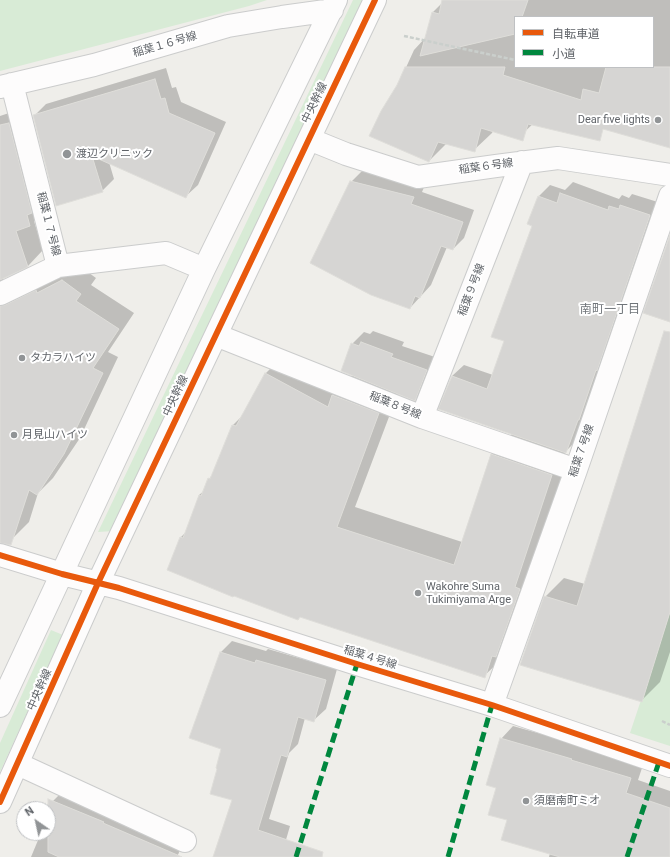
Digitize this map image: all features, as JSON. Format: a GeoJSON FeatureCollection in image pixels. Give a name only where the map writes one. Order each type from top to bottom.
{"type":"FeatureCollection","features":[{"type":"Feature","properties":{"kind":"street","name":"中央幹線"},"geometry":{"type":"LineString","coordinates":[[0,802],[98,583],[375,0]]}},
{"type":"Feature","properties":{"kind":"street","name":"稲葉１６号線"},"geometry":{"type":"LineString","coordinates":[[6,86],[94,65],[228,26],[282,17],[334,5]]}},
{"type":"Feature","properties":{"kind":"street"},"geometry":{"type":"LineString","coordinates":[[0,706],[204,269],[334,5]]}},
{"type":"Feature","properties":{"kind":"street","name":"稲葉１７号線"},"geometry":{"type":"LineString","coordinates":[[6,86],[58,266],[166,253],[204,269]]}},
{"type":"Feature","properties":{"kind":"street","name":"稲葉６号線"},"geometry":{"type":"LineString","coordinates":[[308,139],[346,154],[418,177],[558,158],[670,175]]}},
{"type":"Feature","properties":{"kind":"street","name":"稲葉９号線"},"geometry":{"type":"LineString","coordinates":[[422,417],[522,162]]}},
{"type":"Feature","properties":{"kind":"street","name":"稲葉７号線"},"geometry":{"type":"LineString","coordinates":[[492,705],[576,470],[670,196]]}},
{"type":"Feature","properties":{"kind":"street"},"geometry":{"type":"LineString","coordinates":[[0,294],[58,266]]}},
{"type":"Feature","properties":{"kind":"street","name":"稲葉８号線"},"geometry":{"type":"LineString","coordinates":[[216,335],[422,417],[576,470]]}},
{"type":"Feature","properties":{"kind":"street","name":"稲葉４号線"},"geometry":{"type":"LineString","coordinates":[[0,555],[62,574],[119,588],[357,664],[492,705],[670,766]]}},
{"type":"Feature","properties":{"kind":"street"},"geometry":{"type":"LineString","coordinates":[[18,764],[185,841]]}},
{"type":"Feature","properties":{"kind":"path"},"geometry":{"type":"LineString","coordinates":[[404,36],[514,60]]}},
{"type":"Feature","properties":{"kind":"path"},"geometry":{"type":"LineString","coordinates":[[662,721],[670,725]]}},
{"type":"Feature","properties":{"kind":"green space"},"geometry":{"type":"Polygon","coordinates":[[[0,0],[267,0],[0,71],[0,0]]]}},
{"type":"Feature","properties":{"kind":"green space"},"geometry":{"type":"Polygon","coordinates":[[[353,0],[368,0],[114,531],[98,532],[353,0]]]}},
{"type":"Feature","properties":{"kind":"green space"},"geometry":{"type":"Polygon","coordinates":[[[670,613],[670,746],[630,733],[670,613]]]}},
{"type":"Feature","properties":{"kind":"green space"},"geometry":{"type":"Polygon","coordinates":[[[51,630],[63,635],[0,772],[0,743],[51,630]]]}},
{"type":"Feature","properties":{"kind":"building"},"geometry":{"type":"Polygon","coordinates":[[[442,0],[528,0],[522,16],[514,16],[514,34],[420,56],[432,12],[439,14],[442,0]]]}},
{"type":"Feature","properties":{"kind":"building"},"geometry":{"type":"Polygon","coordinates":[[[405,67],[505,67],[503,75],[581,100],[583,89],[599,93],[606,68],[670,67],[670,148],[603,129],[600,141],[528,124],[523,141],[481,128],[475,152],[438,142],[429,162],[369,136],[381,111],[397,85],[405,67]]]}},
{"type":"Feature","properties":{"kind":"building"},"geometry":{"type":"Polygon","coordinates":[[[155,79],[161,99],[165,98],[169,113],[215,133],[186,198],[92,156],[103,192],[56,206],[33,115],[155,79]]]}},
{"type":"Feature","properties":{"kind":"building"},"geometry":{"type":"Polygon","coordinates":[[[9,123],[32,213],[27,215],[30,226],[16,231],[28,267],[0,280],[0,125],[9,123]]]}},
{"type":"Feature","properties":{"kind":"building"},"geometry":{"type":"Polygon","coordinates":[[[350,181],[414,197],[411,204],[463,222],[453,250],[441,246],[420,298],[415,296],[410,309],[371,295],[310,263],[350,181]]]}},
{"type":"Feature","properties":{"kind":"building"},"geometry":{"type":"Polygon","coordinates":[[[560,193],[608,210],[609,206],[619,209],[620,205],[650,215],[597,371],[596,370],[566,453],[438,409],[452,376],[487,389],[504,341],[491,337],[532,226],[527,224],[538,196],[557,203],[560,193]]]}},
{"type":"Feature","properties":{"kind":"building"},"geometry":{"type":"Polygon","coordinates":[[[670,235],[670,322],[643,313],[670,235]]]}},
{"type":"Feature","properties":{"kind":"building"},"geometry":{"type":"Polygon","coordinates":[[[62,280],[81,294],[76,301],[119,329],[93,368],[103,373],[64,454],[37,495],[29,490],[11,545],[0,543],[0,306],[36,290],[37,293],[62,280]]]}},
{"type":"Feature","properties":{"kind":"building"},"geometry":{"type":"Polygon","coordinates":[[[664,331],[670,332],[670,612],[642,702],[520,665],[544,596],[577,606],[664,331]]]}},
{"type":"Feature","properties":{"kind":"building"},"geometry":{"type":"Polygon","coordinates":[[[361,342],[393,354],[391,357],[427,370],[415,401],[341,371],[351,343],[359,346],[361,342]]]}},
{"type":"Feature","properties":{"kind":"building"},"geometry":{"type":"Polygon","coordinates":[[[265,373],[328,407],[332,395],[379,413],[337,527],[454,565],[491,454],[552,475],[515,587],[520,589],[496,657],[492,656],[485,678],[300,617],[298,620],[234,596],[233,597],[167,570],[180,537],[183,538],[199,495],[201,496],[208,478],[210,479],[232,425],[236,426],[265,373]]]}},
{"type":"Feature","properties":{"kind":"building"},"geometry":{"type":"Polygon","coordinates":[[[220,652],[255,663],[256,660],[326,680],[314,722],[298,717],[287,757],[281,755],[258,830],[323,852],[322,857],[213,857],[232,800],[210,794],[221,749],[189,738],[220,652]]]}},
{"type":"Feature","properties":{"kind":"building"},"geometry":{"type":"Polygon","coordinates":[[[500,738],[631,778],[626,793],[670,808],[670,857],[560,857],[501,840],[507,820],[488,815],[496,788],[486,785],[500,738]]]}},
{"type":"Feature","properties":{"kind":"building"},"geometry":{"type":"Polygon","coordinates":[[[56,802],[182,857],[59,857],[48,852],[48,841],[56,841],[56,802]]]}},
{"type":"Feature","properties":{"kind":"marked path"},"geometry":{"type":"LineString","coordinates":[[296,857],[357,664]]}},
{"type":"Feature","properties":{"kind":"marked path"},"geometry":{"type":"LineString","coordinates":[[448,857],[492,705]]}},
{"type":"Feature","properties":{"kind":"marked path"},"geometry":{"type":"LineString","coordinates":[[627,857],[659,762]]}},
{"type":"Feature","properties":{"kind":"cycle path"},"geometry":{"type":"LineString","coordinates":[[0,802],[98,583],[375,0]]}},
{"type":"Feature","properties":{"kind":"cycle path"},"geometry":{"type":"LineString","coordinates":[[0,555],[62,574],[119,588],[357,664],[492,705],[670,766]]}},
{"type":"Feature","properties":{"kind":"place","name":"Dear five lights"},"geometry":{"type":"Point","coordinates":[658,120]}},
{"type":"Feature","properties":{"kind":"place","name":"渡辺クリニック"},"geometry":{"type":"Point","coordinates":[67,154]}},
{"type":"Feature","properties":{"kind":"place","name":"タカラハイツ"},"geometry":{"type":"Point","coordinates":[22,358]}},
{"type":"Feature","properties":{"kind":"place","name":"月見山ハイツ"},"geometry":{"type":"Point","coordinates":[14,435]}},
{"type":"Feature","properties":{"kind":"place","name":"Wakohre Suma Tukimiyama Arge"},"geometry":{"type":"Point","coordinates":[418,593]}},
{"type":"Feature","properties":{"kind":"place","name":"須磨南町ミオ"},"geometry":{"type":"Point","coordinates":[526,801]}},
{"type":"Feature","properties":{"kind":"district","name":"南町一丁目"},"geometry":{"type":"Point","coordinates":[610,310]}}]}
